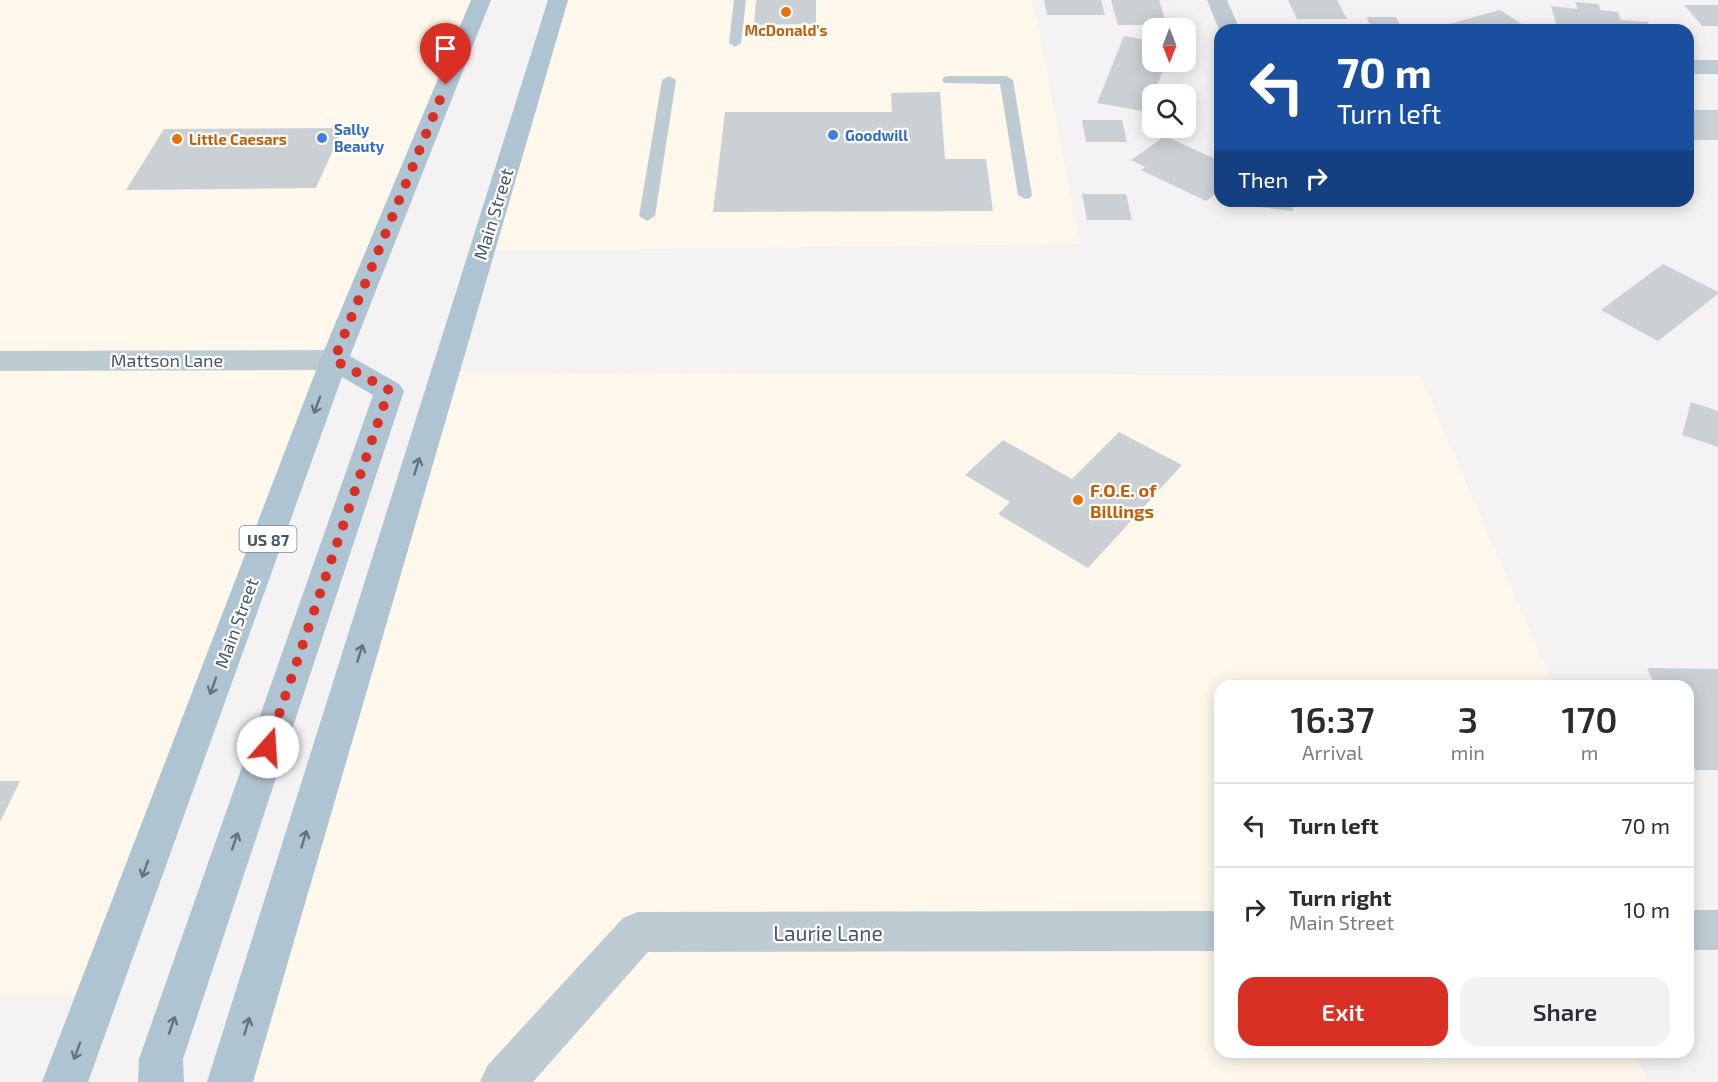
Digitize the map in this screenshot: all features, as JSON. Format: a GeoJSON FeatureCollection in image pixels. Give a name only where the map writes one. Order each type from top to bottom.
{"type":"FeatureCollection","features":[{"type":"Feature","properties":{"kind":"main road","name":"Main Street"},"geometry":{"type":"LineString","coordinates":[[65,1082],[334,360],[481,0]]}},
{"type":"Feature","properties":{"kind":"main road","name":"Main Street"},"geometry":{"type":"LineString","coordinates":[[230,1082],[558,0]]}},
{"type":"Feature","properties":{"kind":"main road"},"geometry":{"type":"LineString","coordinates":[[161,1082],[161,1059],[389,390],[334,360]]}},
{"type":"Feature","properties":{"kind":"street"},"geometry":{"type":"LineString","coordinates":[[1217,0],[1227,24]]}},
{"type":"Feature","properties":{"kind":"street"},"geometry":{"type":"LineString","coordinates":[[1694,67],[1718,67]]}},
{"type":"Feature","properties":{"kind":"street","name":"Mattson Lane"},"geometry":{"type":"LineString","coordinates":[[0,361],[334,360]]}},
{"type":"Feature","properties":{"kind":"street"},"geometry":{"type":"LineString","coordinates":[[1694,930],[1718,930]]}},
{"type":"Feature","properties":{"kind":"street","name":"Laurie Lane"},"geometry":{"type":"LineString","coordinates":[[503,1082],[638,932],[1214,931]]}},
{"type":"Feature","properties":{"kind":"lane"},"geometry":{"type":"LineString","coordinates":[[735,43],[740,0]]}},
{"type":"Feature","properties":{"kind":"lane"},"geometry":{"type":"LineString","coordinates":[[647,216],[669,80]]}},
{"type":"Feature","properties":{"kind":"lane"},"geometry":{"type":"LineString","coordinates":[[949,80],[1006,80],[1025,195]]}},
{"type":"Feature","properties":{"kind":"shaded area"},"geometry":{"type":"Polygon","coordinates":[[[0,0],[478,0],[97,996],[0,996],[0,0]]]}},
{"type":"Feature","properties":{"kind":"shaded area"},"geometry":{"type":"Polygon","coordinates":[[[558,0],[1033,0],[1080,244],[482,251],[558,0]]]}},
{"type":"Feature","properties":{"kind":"shaded area"},"geometry":{"type":"Polygon","coordinates":[[[446,372],[1421,376],[1551,680],[1214,680],[1214,1058],[1637,1058],[1647,1082],[229,1082],[446,372]]]}},
{"type":"Feature","properties":{"kind":"building","name":"McDonald's"},"geometry":{"type":"Polygon","coordinates":[[[756,0],[816,0],[816,24],[754,25],[756,0]]]}},
{"type":"Feature","properties":{"kind":"building"},"geometry":{"type":"Polygon","coordinates":[[[1044,0],[1101,0],[1105,15],[1047,15],[1044,0]]]}},
{"type":"Feature","properties":{"kind":"building"},"geometry":{"type":"Polygon","coordinates":[[[1111,0],[1159,0],[1165,18],[1142,18],[1142,25],[1118,25],[1111,0]]]}},
{"type":"Feature","properties":{"kind":"building"},"geometry":{"type":"Polygon","coordinates":[[[1288,0],[1337,0],[1347,19],[1297,19],[1288,0]]]}},
{"type":"Feature","properties":{"kind":"building"},"geometry":{"type":"Polygon","coordinates":[[[1575,2],[1599,4],[1600,10],[1618,12],[1621,20],[1648,22],[1649,24],[1556,24],[1551,6],[1578,9],[1575,2]]]}},
{"type":"Feature","properties":{"kind":"building"},"geometry":{"type":"Polygon","coordinates":[[[1684,5],[1718,5],[1718,26],[1702,26],[1684,5]]]}},
{"type":"Feature","properties":{"kind":"building"},"geometry":{"type":"Polygon","coordinates":[[[1500,10],[1522,24],[1449,24],[1500,10]]]}},
{"type":"Feature","properties":{"kind":"building"},"geometry":{"type":"Polygon","coordinates":[[[1366,17],[1396,17],[1400,24],[1370,24],[1366,17]]]}},
{"type":"Feature","properties":{"kind":"building"},"geometry":{"type":"Polygon","coordinates":[[[1124,36],[1142,39],[1142,72],[1162,72],[1158,84],[1142,84],[1142,111],[1097,103],[1124,36]]]}},
{"type":"Feature","properties":{"kind":"building","name":"Goodwill"},"geometry":{"type":"Polygon","coordinates":[[[940,92],[945,159],[986,159],[993,211],[713,212],[725,112],[892,112],[891,93],[940,92]]]}},
{"type":"Feature","properties":{"kind":"building"},"geometry":{"type":"Polygon","coordinates":[[[1694,110],[1718,110],[1718,140],[1694,140],[1694,110]]]}},
{"type":"Feature","properties":{"kind":"building"},"geometry":{"type":"Polygon","coordinates":[[[1082,120],[1122,120],[1127,142],[1086,142],[1082,120]]]}},
{"type":"Feature","properties":{"kind":"building"},"geometry":{"type":"Polygon","coordinates":[[[343,128],[316,188],[126,190],[164,129],[343,128]]]}},
{"type":"Feature","properties":{"kind":"building"},"geometry":{"type":"Polygon","coordinates":[[[1162,138],[1169,138],[1214,158],[1214,195],[1206,201],[1141,170],[1145,167],[1131,160],[1162,138]]]}},
{"type":"Feature","properties":{"kind":"building"},"geometry":{"type":"Polygon","coordinates":[[[1082,194],[1126,194],[1132,220],[1087,220],[1082,194]]]}},
{"type":"Feature","properties":{"kind":"building"},"geometry":{"type":"Polygon","coordinates":[[[1258,207],[1293,207],[1293,211],[1258,207]]]}},
{"type":"Feature","properties":{"kind":"building"},"geometry":{"type":"Polygon","coordinates":[[[1663,264],[1718,294],[1658,341],[1601,310],[1663,264]]]}},
{"type":"Feature","properties":{"kind":"building"},"geometry":{"type":"Polygon","coordinates":[[[1691,402],[1718,411],[1718,447],[1682,435],[1691,402]]]}},
{"type":"Feature","properties":{"kind":"building"},"geometry":{"type":"Polygon","coordinates":[[[1119,432],[1182,465],[1088,568],[998,514],[1010,502],[965,475],[1003,440],[1072,479],[1119,432]]]}},
{"type":"Feature","properties":{"kind":"building"},"geometry":{"type":"Polygon","coordinates":[[[1647,668],[1718,669],[1718,770],[1696,770],[1694,766],[1694,680],[1652,680],[1647,668]]]}},
{"type":"Feature","properties":{"kind":"building"},"geometry":{"type":"Polygon","coordinates":[[[0,781],[20,781],[0,822],[0,781]]]}},
{"type":"Feature","properties":{"kind":"place","name":"McDonald's"},"geometry":{"type":"Point","coordinates":[786,12]}},
{"type":"Feature","properties":{"kind":"place","name":"Goodwill"},"geometry":{"type":"Point","coordinates":[833,135]}},
{"type":"Feature","properties":{"kind":"place","name":"Sally Beauty"},"geometry":{"type":"Point","coordinates":[322,138]}},
{"type":"Feature","properties":{"kind":"place","name":"Little Caesars"},"geometry":{"type":"Point","coordinates":[177,139]}},
{"type":"Feature","properties":{"kind":"place","name":"F.O.E. of Billings"},"geometry":{"type":"Point","coordinates":[1078,500]}},
{"type":"Feature","properties":{"kind":"route"},"geometry":{"type":"LineString","coordinates":[[268,747],[389,390],[334,360],[446,85]]}}]}
